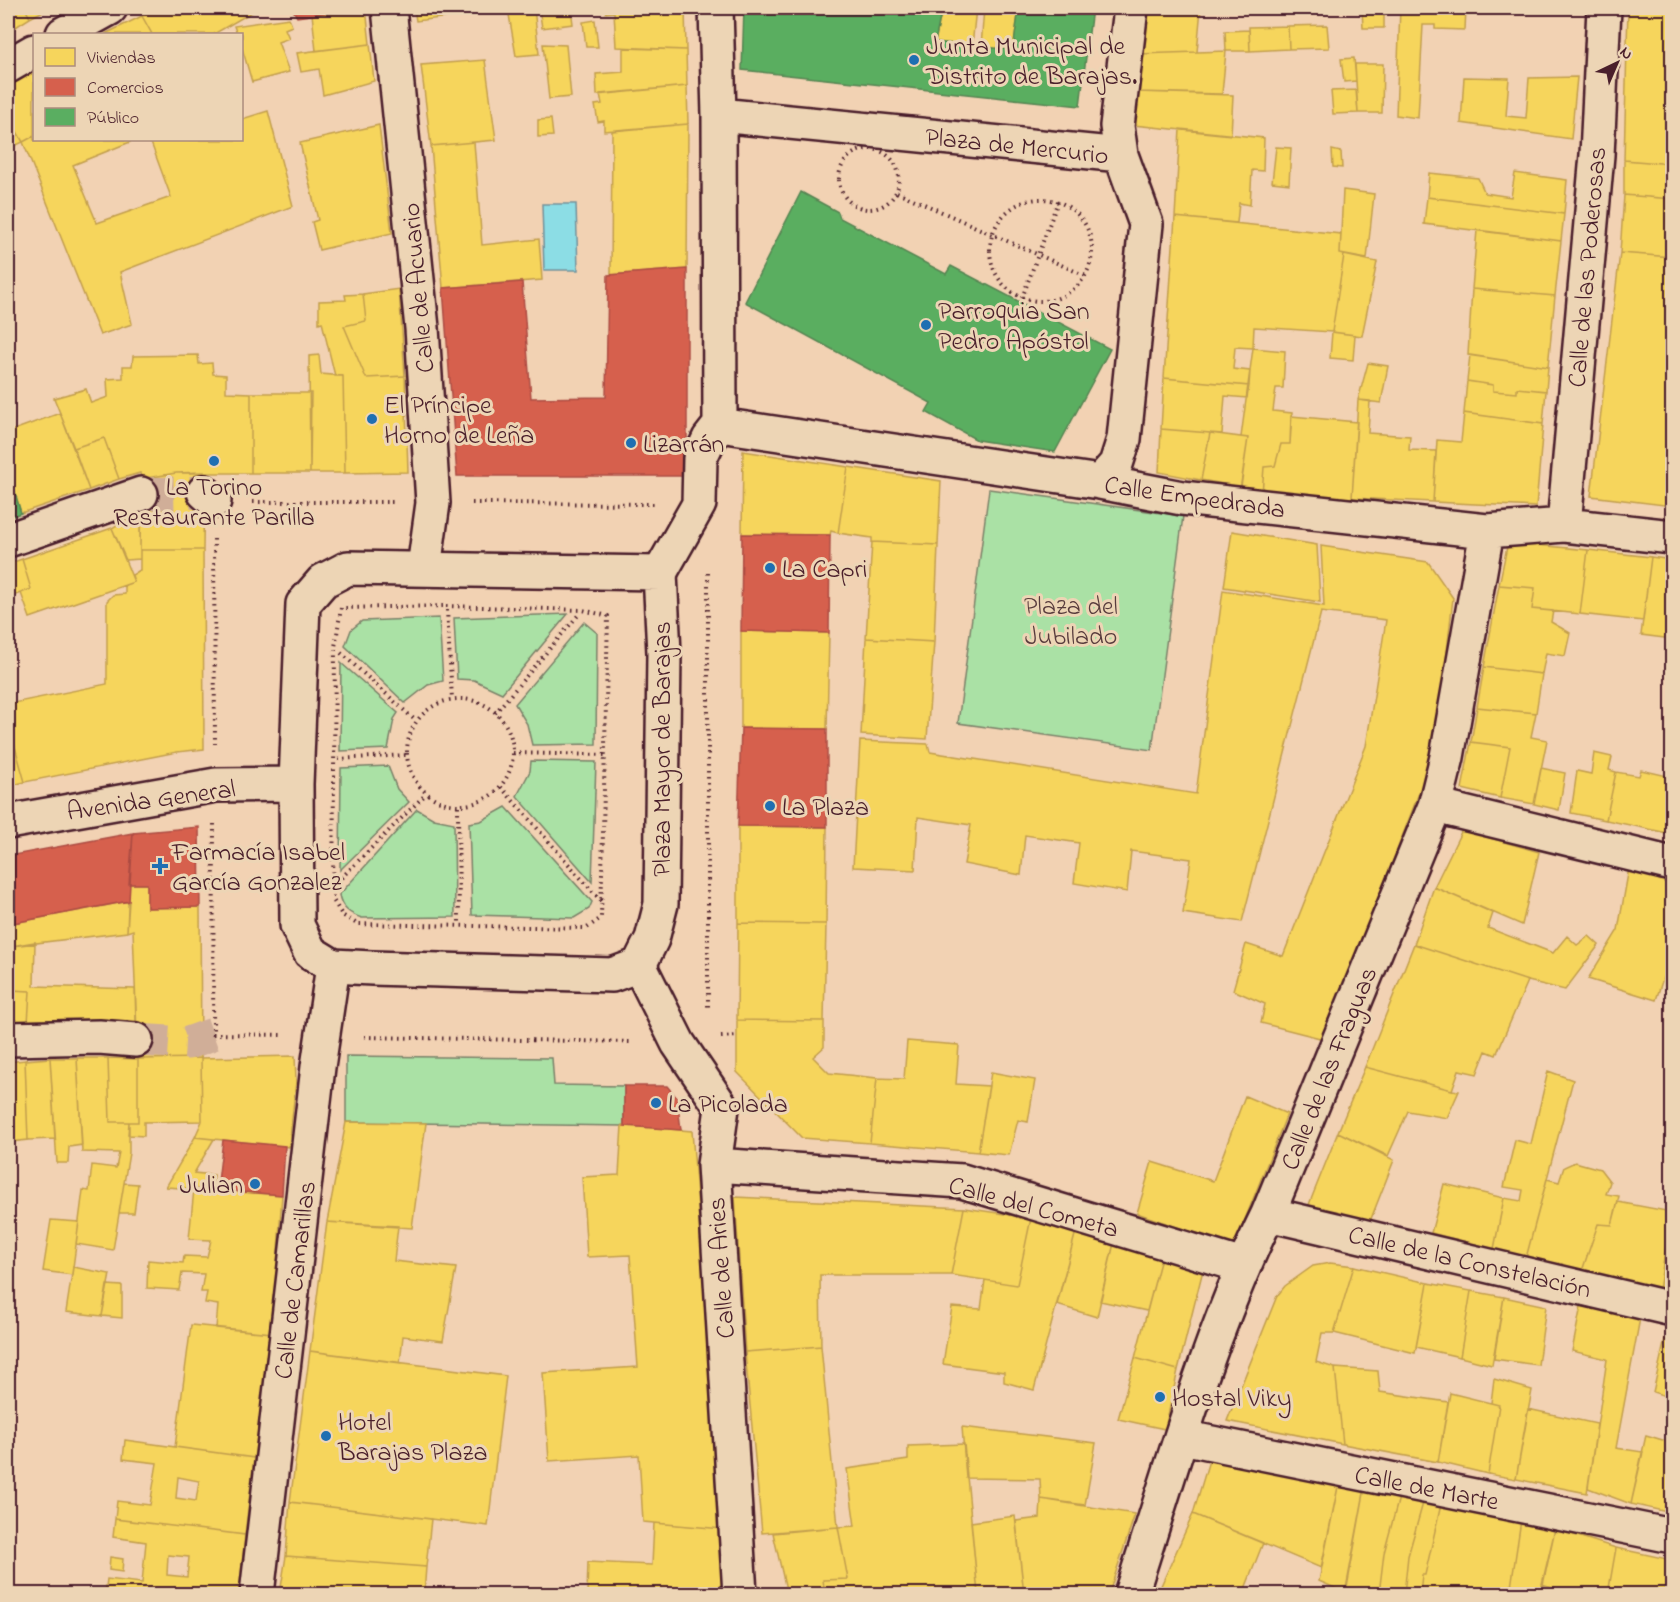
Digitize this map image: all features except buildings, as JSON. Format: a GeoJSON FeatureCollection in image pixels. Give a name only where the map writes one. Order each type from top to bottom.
{"type":"FeatureCollection","features":[{"type":"Feature","properties":{"kind":"street"},"geometry":{"type":"LineString","coordinates":[[65,33],[110,8]]}},
{"type":"Feature","properties":{"kind":"street","name":"Calle de Acuario"},"geometry":{"type":"LineString","coordinates":[[389,8],[421,316],[433,503],[424,568]]}},
{"type":"Feature","properties":{"kind":"street"},"geometry":{"type":"LineString","coordinates":[[639,964],[612,975],[333,966],[310,952],[297,925],[296,784],[303,604],[323,581],[348,568],[660,573],[699,504],[700,458],[709,439],[720,424],[719,114],[716,8]]}},
{"type":"Feature","properties":{"kind":"street"},"geometry":{"type":"LineString","coordinates":[[1121,155],[1117,126],[1131,8]]}},
{"type":"Feature","properties":{"kind":"street","name":"Calle de las Poderosas"},"geometry":{"type":"LineString","coordinates":[[1564,525],[1597,156],[1604,8]]}},
{"type":"Feature","properties":{"kind":"street"},"geometry":{"type":"LineString","coordinates":[[8,66],[33,52]]}},
{"type":"Feature","properties":{"kind":"street","name":"Plaza de Mercurio"},"geometry":{"type":"LineString","coordinates":[[719,114],[1121,155],[1146,224],[1124,439],[1116,464],[1100,482]]}},
{"type":"Feature","properties":{"kind":"street","name":"Calle Empedrada"},"geometry":{"type":"LineString","coordinates":[[720,424],[1100,482],[1182,498],[1487,531],[1564,525],[1672,537]]}},
{"type":"Feature","properties":{"kind":"street"},"geometry":{"type":"LineString","coordinates":[[8,540],[130,497]]}},
{"type":"Feature","properties":{"kind":"street","name":"Calle de las Fraguas"},"geometry":{"type":"LineString","coordinates":[[1131,1594],[1182,1437],[1243,1266],[1268,1214],[1435,806],[1447,757],[1487,531]]}},
{"type":"Feature","properties":{"kind":"street","name":"Plaza Mayor de Barajas"},"geometry":{"type":"LineString","coordinates":[[639,964],[652,939],[661,904],[664,653],[660,573]]}},
{"type":"Feature","properties":{"kind":"street","name":"Avenida General"},"geometry":{"type":"LineString","coordinates":[[8,822],[216,785],[296,784]]}},
{"type":"Feature","properties":{"kind":"street"},"geometry":{"type":"LineString","coordinates":[[1435,806],[1672,864]]}},
{"type":"Feature","properties":{"kind":"street","name":"Calle de Aries"},"geometry":{"type":"LineString","coordinates":[[639,964],[678,1043],[722,1108],[714,1165],[740,1594]]}},
{"type":"Feature","properties":{"kind":"street","name":"Calle de Camarillas"},"geometry":{"type":"LineString","coordinates":[[257,1594],[333,966]]}},
{"type":"Feature","properties":{"kind":"street"},"geometry":{"type":"LineString","coordinates":[[8,1039],[99,1037],[136,1040]]}},
{"type":"Feature","properties":{"kind":"street","name":"Calle del Cometa"},"geometry":{"type":"LineString","coordinates":[[714,1165],[962,1181],[1243,1266]]}},
{"type":"Feature","properties":{"kind":"street","name":"Calle de la Constelación"},"geometry":{"type":"LineString","coordinates":[[1268,1214],[1672,1309]]}},
{"type":"Feature","properties":{"kind":"street","name":"Calle de Marte"},"geometry":{"type":"LineString","coordinates":[[1182,1437],[1672,1536]]}},
{"type":"Feature","properties":{"kind":"path"},"geometry":{"type":"LineString","coordinates":[[861,150],[882,152],[894,161],[899,171],[897,192],[886,205],[876,209],[859,208],[843,195],[839,176],[841,169],[851,154],[861,150]]}},
{"type":"Feature","properties":{"kind":"path"},"geometry":{"type":"LineString","coordinates":[[897,192],[1086,276]]}},
{"type":"Feature","properties":{"kind":"path"},"geometry":{"type":"LineString","coordinates":[[1041,198],[1058,201],[1071,207],[1084,220],[1090,233],[1093,250],[1086,276],[1072,292],[1050,301],[1022,298],[1011,292],[998,279],[990,254],[992,234],[998,221],[1010,209],[1027,200],[1041,198]]}},
{"type":"Feature","properties":{"kind":"path"},"geometry":{"type":"LineString","coordinates":[[1022,298],[1058,201]]}},
{"type":"Feature","properties":{"kind":"path"},"geometry":{"type":"LineString","coordinates":[[215,749],[209,497],[433,503],[699,504]]}},
{"type":"Feature","properties":{"kind":"path"},"geometry":{"type":"LineString","coordinates":[[214,820],[213,1034],[678,1043],[708,1037],[708,571]]}},
{"type":"Feature","properties":{"kind":"path"},"geometry":{"type":"LineString","coordinates":[[446,606],[452,699]]}},
{"type":"Feature","properties":{"kind":"path"},"geometry":{"type":"LineString","coordinates":[[446,606],[583,610],[608,616],[600,918],[587,928],[357,924],[342,915],[333,900],[335,647],[341,609],[446,606]]}},
{"type":"Feature","properties":{"kind":"path"},"geometry":{"type":"LineString","coordinates":[[495,713],[583,610]]}},
{"type":"Feature","properties":{"kind":"path"},"geometry":{"type":"LineString","coordinates":[[335,647],[416,721]]}},
{"type":"Feature","properties":{"kind":"path"},"geometry":{"type":"LineString","coordinates":[[452,699],[483,704],[495,713],[505,724],[513,753],[510,771],[501,787],[488,798],[474,804],[458,806],[441,802],[426,794],[415,782],[406,755],[409,735],[416,721],[438,703],[452,699]]}},
{"type":"Feature","properties":{"kind":"path"},"geometry":{"type":"LineString","coordinates":[[513,753],[605,754]]}},
{"type":"Feature","properties":{"kind":"path"},"geometry":{"type":"LineString","coordinates":[[334,759],[406,755]]}},
{"type":"Feature","properties":{"kind":"path"},"geometry":{"type":"LineString","coordinates":[[501,787],[601,901]]}},
{"type":"Feature","properties":{"kind":"path"},"geometry":{"type":"LineString","coordinates":[[334,885],[426,794]]}},
{"type":"Feature","properties":{"kind":"path"},"geometry":{"type":"LineString","coordinates":[[458,806],[459,924]]}},
{"type":"Feature","properties":{"kind":"green space","name":"Plaza del Jubilado"},"geometry":{"type":"Polygon","coordinates":[[[989,489],[1183,516],[1152,750],[958,723],[989,489]]]}},
{"type":"Feature","properties":{"kind":"green space"},"geometry":{"type":"Polygon","coordinates":[[[568,614],[502,693],[474,680],[457,679],[454,618],[568,614]]]}},
{"type":"Feature","properties":{"kind":"green space"},"geometry":{"type":"Polygon","coordinates":[[[439,618],[443,681],[428,685],[405,703],[345,646],[351,630],[362,621],[439,618]]]}},
{"type":"Feature","properties":{"kind":"green space"},"geometry":{"type":"Polygon","coordinates":[[[584,622],[597,633],[596,744],[532,745],[527,724],[515,704],[584,622]]]}},
{"type":"Feature","properties":{"kind":"green space"},"geometry":{"type":"Polygon","coordinates":[[[341,663],[398,713],[394,719],[388,749],[340,751],[341,663]]]}},
{"type":"Feature","properties":{"kind":"green space"},"geometry":{"type":"Polygon","coordinates":[[[531,761],[596,762],[592,882],[517,796],[530,771],[531,761]]]}},
{"type":"Feature","properties":{"kind":"green space"},"geometry":{"type":"Polygon","coordinates":[[[388,766],[397,789],[409,802],[340,870],[341,768],[388,766]]]}},
{"type":"Feature","properties":{"kind":"green space"},"geometry":{"type":"Polygon","coordinates":[[[506,807],[592,902],[589,909],[574,918],[472,915],[469,823],[481,821],[506,807]]]}},
{"type":"Feature","properties":{"kind":"green space"},"geometry":{"type":"Polygon","coordinates":[[[417,809],[434,819],[454,823],[455,917],[362,918],[350,913],[342,904],[339,895],[417,809]]]}},
{"type":"Feature","properties":{"kind":"green space"},"geometry":{"type":"Polygon","coordinates":[[[346,1056],[552,1058],[554,1085],[624,1086],[624,1126],[346,1122],[346,1056]]]}},
{"type":"Feature","properties":{"kind":"water"},"geometry":{"type":"Polygon","coordinates":[[[542,204],[576,204],[578,270],[544,270],[542,204]]]}},
{"type":"Feature","properties":{"kind":"tunnel"},"geometry":{"type":"LineString","coordinates":[[141,494],[204,492]]}},
{"type":"Feature","properties":{"kind":"tunnel"},"geometry":{"type":"LineString","coordinates":[[136,1040],[188,1043],[213,1034]]}},
{"type":"Feature","properties":{"kind":"place","name":"Junta Municipal de Distrito de Barajas."},"geometry":{"type":"Point","coordinates":[914,60]}},
{"type":"Feature","properties":{"kind":"place","name":"Parroquia San Pedro Apóstol"},"geometry":{"type":"Point","coordinates":[926,325]}},
{"type":"Feature","properties":{"kind":"place","name":"El Príncipe Horno de Leña"},"geometry":{"type":"Point","coordinates":[372,419]}},
{"type":"Feature","properties":{"kind":"place","name":"Lizarrán"},"geometry":{"type":"Point","coordinates":[631,443]}},
{"type":"Feature","properties":{"kind":"place","name":"La Torino Restaurante Parilla"},"geometry":{"type":"Point","coordinates":[214,461]}},
{"type":"Feature","properties":{"kind":"place","name":"La Capri"},"geometry":{"type":"Point","coordinates":[770,568]}},
{"type":"Feature","properties":{"kind":"place","name":"La Plaza"},"geometry":{"type":"Point","coordinates":[770,806]}},
{"type":"Feature","properties":{"kind":"place","name":"Farmacía Isabel García Gonzalez"},"geometry":{"type":"Point","coordinates":[160,866]}},
{"type":"Feature","properties":{"kind":"place","name":"La Picolada"},"geometry":{"type":"Point","coordinates":[656,1103]}},
{"type":"Feature","properties":{"kind":"place","name":"Julian"},"geometry":{"type":"Point","coordinates":[255,1184]}},
{"type":"Feature","properties":{"kind":"place","name":"Hostal Viky"},"geometry":{"type":"Point","coordinates":[1160,1397]}},
{"type":"Feature","properties":{"kind":"place","name":"Hotel Barajas Plaza"},"geometry":{"type":"Point","coordinates":[326,1436]}}]}
